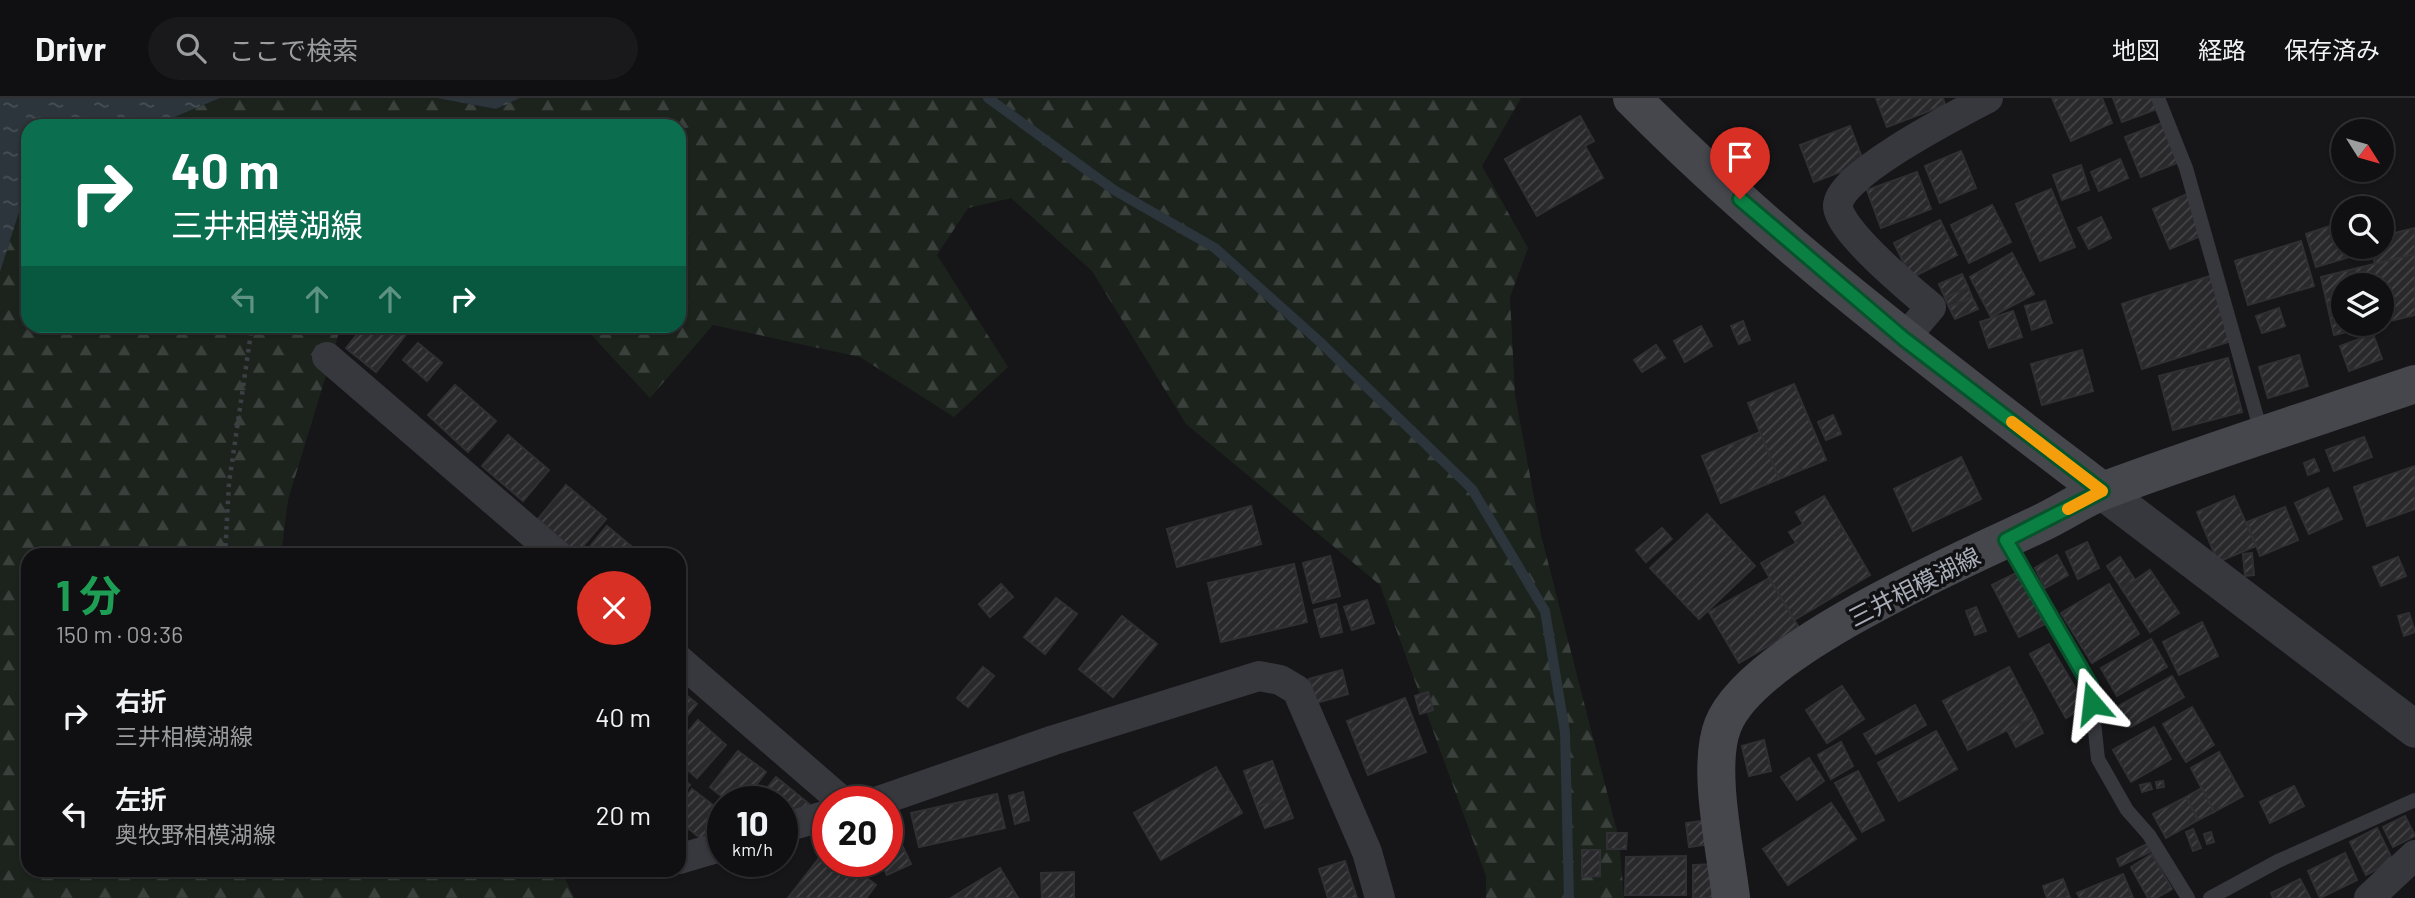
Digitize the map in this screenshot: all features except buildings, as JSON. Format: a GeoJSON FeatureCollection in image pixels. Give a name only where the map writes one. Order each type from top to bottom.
{"type":"FeatureCollection","features":[{"type":"Feature","properties":{"kind":"main road"},"geometry":{"type":"LineString","coordinates":[[1632,98],[1720,181],[1904,339],[2102,491]]}},
{"type":"Feature","properties":{"kind":"main road","name":"三井相模湖線"},"geometry":{"type":"LineString","coordinates":[[1731,898],[1716,775],[1723,725],[1733,707],[1784,658],[1823,632],[2102,491],[2415,384]]}},
{"type":"Feature","properties":{"kind":"street"},"geometry":{"type":"LineString","coordinates":[[1904,339],[1931,307],[1882,265],[1844,221],[1837,207],[1840,195],[1882,158],[1988,98]]}},
{"type":"Feature","properties":{"kind":"street"},"geometry":{"type":"LineString","coordinates":[[327,357],[549,548]]}},
{"type":"Feature","properties":{"kind":"street"},"geometry":{"type":"LineString","coordinates":[[2102,491],[2415,729]]}},
{"type":"Feature","properties":{"kind":"street"},"geometry":{"type":"LineString","coordinates":[[686,666],[825,786]]}},
{"type":"Feature","properties":{"kind":"street"},"geometry":{"type":"LineString","coordinates":[[903,793],[1054,740],[1259,676],[1280,680],[1297,690],[1319,737],[1367,852],[1380,898]]}},
{"type":"Feature","properties":{"kind":"street"},"geometry":{"type":"LineString","coordinates":[[686,857],[707,851]]}},
{"type":"Feature","properties":{"kind":"street"},"geometry":{"type":"LineString","coordinates":[[2369,898],[2415,855]]}},
{"type":"Feature","properties":{"kind":"lane"},"geometry":{"type":"LineString","coordinates":[[2158,98],[2186,168],[2263,436]]}},
{"type":"Feature","properties":{"kind":"lane"},"geometry":{"type":"LineString","coordinates":[[2006,540],[2090,685],[2098,760],[2127,810],[2149,835],[2188,898]]}},
{"type":"Feature","properties":{"kind":"lane"},"geometry":{"type":"LineString","coordinates":[[2210,898],[2278,861],[2415,800]]}},
{"type":"Feature","properties":{"kind":"path"},"geometry":{"type":"LineString","coordinates":[[226,548],[229,483],[251,333]]}},
{"type":"Feature","properties":{"kind":"green space"},"geometry":{"type":"Polygon","coordinates":[[[220,98],[437,98],[496,109],[520,98],[1521,98],[1482,166],[1528,248],[1510,297],[1515,395],[1541,535],[1619,839],[1624,898],[1486,898],[1486,876],[1380,585],[1186,424],[1092,271],[1011,198],[968,208],[937,255],[1008,367],[954,417],[860,357],[713,325],[650,398],[590,333],[686,333],[686,119],[170,119],[220,98]]]}},
{"type":"Feature","properties":{"kind":"green space"},"geometry":{"type":"Polygon","coordinates":[[[21,206],[21,333],[339,333],[288,500],[282,548],[21,548],[21,877],[564,877],[574,898],[0,898],[0,272],[21,206]]]}},
{"type":"Feature","properties":{"kind":"water"},"geometry":{"type":"Polygon","coordinates":[[[0,98],[220,98],[170,119],[21,119],[21,206],[0,272],[0,98]]]}},
{"type":"Feature","properties":{"kind":"water"},"geometry":{"type":"Polygon","coordinates":[[[437,98],[520,98],[496,109],[437,98]]]}},
{"type":"Feature","properties":{"kind":"waterway"},"geometry":{"type":"LineString","coordinates":[[988,98],[1114,190],[1215,248],[1320,342],[1472,489],[1545,611],[1565,732],[1569,898]]}},
{"type":"Feature","properties":{"kind":"slow traffic"},"geometry":{"type":"LineString","coordinates":[[2012,422],[2102,491],[2068,509]]}},
{"type":"Feature","properties":{"kind":"route"},"geometry":{"type":"LineString","coordinates":[[1740,199],[1904,339],[2102,491],[2006,540],[2090,685],[2092,703]]}}]}
